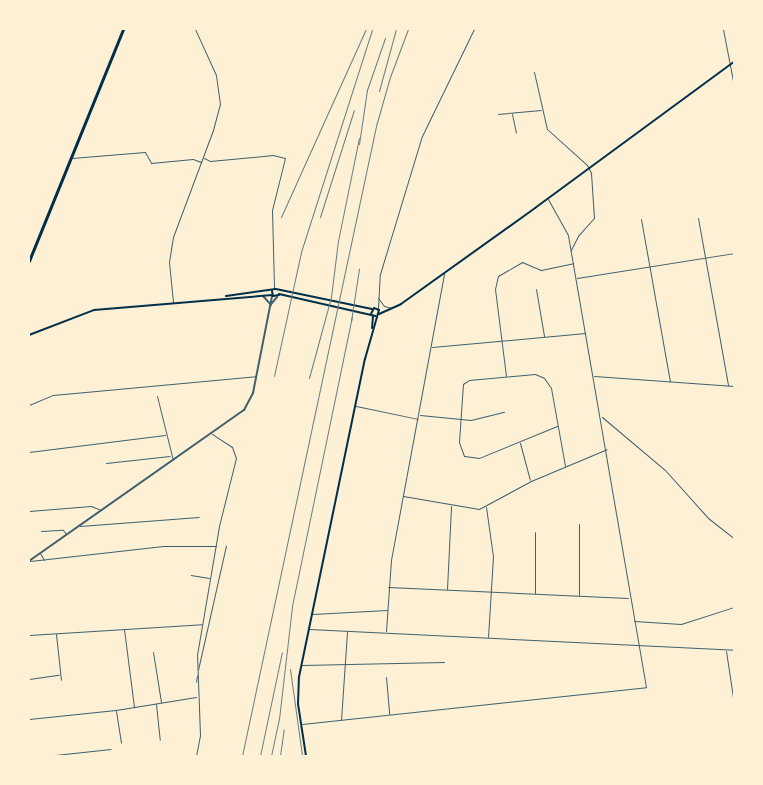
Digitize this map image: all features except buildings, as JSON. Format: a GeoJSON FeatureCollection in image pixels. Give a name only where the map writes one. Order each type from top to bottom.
{"type":"FeatureCollection","features":[{"type":"Feature","properties":{"kind":"main road"},"geometry":{"type":"LineString","coordinates":[[29,261],[123,29]]}},
{"type":"Feature","properties":{"kind":"main road"},"geometry":{"type":"LineString","coordinates":[[29,334],[88,312],[221,298],[272,295],[372,315],[389,310],[590,169],[734,62]]}},
{"type":"Feature","properties":{"kind":"main road"},"geometry":{"type":"LineString","coordinates":[[272,295],[273,290]]}},
{"type":"Feature","properties":{"kind":"main road"},"geometry":{"type":"LineString","coordinates":[[221,298],[278,290],[373,308],[378,312]]}},
{"type":"Feature","properties":{"kind":"main road"},"geometry":{"type":"LineString","coordinates":[[278,290],[278,296]]}},
{"type":"Feature","properties":{"kind":"main road"},"geometry":{"type":"LineString","coordinates":[[372,331],[373,308]]}},
{"type":"Feature","properties":{"kind":"main road"},"geometry":{"type":"LineString","coordinates":[[306,756],[298,698],[301,665],[355,406],[378,312]]}},
{"type":"Feature","properties":{"kind":"street"},"geometry":{"type":"LineString","coordinates":[[173,302],[171,244],[217,120],[220,92],[213,67],[195,29]]}},
{"type":"Feature","properties":{"kind":"street"},"geometry":{"type":"LineString","coordinates":[[378,312],[377,297],[382,266],[422,136],[474,29]]}},
{"type":"Feature","properties":{"kind":"street"},"geometry":{"type":"LineString","coordinates":[[723,29],[734,86]]}},
{"type":"Feature","properties":{"kind":"street"},"geometry":{"type":"LineString","coordinates":[[534,72],[542,110],[550,132],[590,169],[594,218],[578,236],[571,251]]}},
{"type":"Feature","properties":{"kind":"street"},"geometry":{"type":"LineString","coordinates":[[498,114],[542,110]]}},
{"type":"Feature","properties":{"kind":"street"},"geometry":{"type":"LineString","coordinates":[[512,114],[516,133]]}},
{"type":"Feature","properties":{"kind":"street"},"geometry":{"type":"LineString","coordinates":[[71,157],[145,152],[151,164],[193,159],[202,162]]}},
{"type":"Feature","properties":{"kind":"street"},"geometry":{"type":"LineString","coordinates":[[203,158],[210,161],[273,155],[283,157],[285,164],[272,210],[275,284],[273,290]]}},
{"type":"Feature","properties":{"kind":"street"},"geometry":{"type":"LineString","coordinates":[[301,724],[646,686],[637,645],[607,449],[571,251],[563,222],[548,199]]}},
{"type":"Feature","properties":{"kind":"street"},"geometry":{"type":"LineString","coordinates":[[641,218],[670,381]]}},
{"type":"Feature","properties":{"kind":"street"},"geometry":{"type":"LineString","coordinates":[[698,218],[728,386]]}},
{"type":"Feature","properties":{"kind":"street"},"geometry":{"type":"LineString","coordinates":[[575,278],[734,253]]}},
{"type":"Feature","properties":{"kind":"street"},"geometry":{"type":"LineString","coordinates":[[506,377],[495,289],[498,276],[522,262],[541,270],[573,263]]}},
{"type":"Feature","properties":{"kind":"street"},"geometry":{"type":"LineString","coordinates":[[386,632],[388,587],[444,272]]}},
{"type":"Feature","properties":{"kind":"street"},"geometry":{"type":"LineString","coordinates":[[275,284],[278,290]]}},
{"type":"Feature","properties":{"kind":"street"},"geometry":{"type":"LineString","coordinates":[[536,289],[544,336]]}},
{"type":"Feature","properties":{"kind":"street"},"geometry":{"type":"LineString","coordinates":[[30,561],[244,410],[250,402],[257,376],[272,295]]}},
{"type":"Feature","properties":{"kind":"street"},"geometry":{"type":"LineString","coordinates":[[263,296],[271,308]]}},
{"type":"Feature","properties":{"kind":"street"},"geometry":{"type":"LineString","coordinates":[[272,303],[278,296]]}},
{"type":"Feature","properties":{"kind":"street"},"geometry":{"type":"LineString","coordinates":[[377,297],[384,306],[394,308]]}},
{"type":"Feature","properties":{"kind":"street"},"geometry":{"type":"LineString","coordinates":[[373,308],[377,300]]}},
{"type":"Feature","properties":{"kind":"street"},"geometry":{"type":"LineString","coordinates":[[432,347],[585,332]]}},
{"type":"Feature","properties":{"kind":"street"},"geometry":{"type":"LineString","coordinates":[[557,426],[520,442],[471,458],[460,449],[465,382],[535,374],[546,380],[557,426],[564,466]]}},
{"type":"Feature","properties":{"kind":"street"},"geometry":{"type":"LineString","coordinates":[[29,405],[53,395],[257,376]]}},
{"type":"Feature","properties":{"kind":"street"},"geometry":{"type":"LineString","coordinates":[[593,376],[734,386]]}},
{"type":"Feature","properties":{"kind":"street"},"geometry":{"type":"LineString","coordinates":[[157,396],[170,456],[174,460]]}},
{"type":"Feature","properties":{"kind":"street"},"geometry":{"type":"LineString","coordinates":[[355,406],[418,419]]}},
{"type":"Feature","properties":{"kind":"street"},"geometry":{"type":"LineString","coordinates":[[419,415],[462,420],[504,412]]}},
{"type":"Feature","properties":{"kind":"street"},"geometry":{"type":"LineString","coordinates":[[601,417],[666,470],[708,518],[734,538]]}},
{"type":"Feature","properties":{"kind":"street"},"geometry":{"type":"LineString","coordinates":[[196,756],[200,735],[196,682],[203,624],[236,458],[232,447],[212,434]]}},
{"type":"Feature","properties":{"kind":"street"},"geometry":{"type":"LineString","coordinates":[[29,452],[76,444],[165,435]]}},
{"type":"Feature","properties":{"kind":"street"},"geometry":{"type":"LineString","coordinates":[[520,442],[530,481]]}},
{"type":"Feature","properties":{"kind":"street"},"geometry":{"type":"LineString","coordinates":[[403,496],[471,509],[486,507],[530,481],[607,449]]}},
{"type":"Feature","properties":{"kind":"street"},"geometry":{"type":"LineString","coordinates":[[106,463],[170,456]]}},
{"type":"Feature","properties":{"kind":"street"},"geometry":{"type":"LineString","coordinates":[[29,511],[91,506],[101,510]]}},
{"type":"Feature","properties":{"kind":"street"},"geometry":{"type":"LineString","coordinates":[[446,590],[451,506]]}},
{"type":"Feature","properties":{"kind":"street"},"geometry":{"type":"LineString","coordinates":[[486,507],[492,556],[488,638]]}},
{"type":"Feature","properties":{"kind":"street"},"geometry":{"type":"LineString","coordinates":[[79,526],[200,517]]}},
{"type":"Feature","properties":{"kind":"street"},"geometry":{"type":"LineString","coordinates":[[579,596],[580,524]]}},
{"type":"Feature","properties":{"kind":"street"},"geometry":{"type":"LineString","coordinates":[[41,532],[63,530],[67,534]]}},
{"type":"Feature","properties":{"kind":"street"},"geometry":{"type":"LineString","coordinates":[[535,532],[535,594]]}},
{"type":"Feature","properties":{"kind":"street"},"geometry":{"type":"LineString","coordinates":[[30,561],[44,561],[162,546],[217,546]]}},
{"type":"Feature","properties":{"kind":"street"},"geometry":{"type":"LineString","coordinates":[[40,553],[44,561]]}},
{"type":"Feature","properties":{"kind":"street"},"geometry":{"type":"LineString","coordinates":[[388,587],[629,598]]}},
{"type":"Feature","properties":{"kind":"street"},"geometry":{"type":"LineString","coordinates":[[633,621],[681,624],[734,607]]}},
{"type":"Feature","properties":{"kind":"street"},"geometry":{"type":"LineString","coordinates":[[311,614],[387,610]]}},
{"type":"Feature","properties":{"kind":"street"},"geometry":{"type":"LineString","coordinates":[[29,635],[203,624]]}},
{"type":"Feature","properties":{"kind":"street"},"geometry":{"type":"LineString","coordinates":[[124,629],[134,707]]}},
{"type":"Feature","properties":{"kind":"street"},"geometry":{"type":"LineString","coordinates":[[308,629],[734,650]]}},
{"type":"Feature","properties":{"kind":"street"},"geometry":{"type":"LineString","coordinates":[[341,720],[347,631]]}},
{"type":"Feature","properties":{"kind":"street"},"geometry":{"type":"LineString","coordinates":[[56,633],[61,680]]}},
{"type":"Feature","properties":{"kind":"street"},"geometry":{"type":"LineString","coordinates":[[726,650],[734,704]]}},
{"type":"Feature","properties":{"kind":"street"},"geometry":{"type":"LineString","coordinates":[[153,652],[161,703]]}},
{"type":"Feature","properties":{"kind":"street"},"geometry":{"type":"LineString","coordinates":[[301,665],[444,662]]}},
{"type":"Feature","properties":{"kind":"street"},"geometry":{"type":"LineString","coordinates":[[29,679],[60,675]]}},
{"type":"Feature","properties":{"kind":"street"},"geometry":{"type":"LineString","coordinates":[[386,678],[389,714]]}},
{"type":"Feature","properties":{"kind":"street"},"geometry":{"type":"LineString","coordinates":[[29,719],[116,710],[197,697]]}},
{"type":"Feature","properties":{"kind":"street"},"geometry":{"type":"LineString","coordinates":[[156,704],[160,740]]}},
{"type":"Feature","properties":{"kind":"street"},"geometry":{"type":"LineString","coordinates":[[116,710],[121,743]]}},
{"type":"Feature","properties":{"kind":"street"},"geometry":{"type":"LineString","coordinates":[[46,756],[110,749]]}},
{"type":"Feature","properties":{"kind":"lane"},"geometry":{"type":"LineString","coordinates":[[196,682],[226,546]]}},
{"type":"Feature","properties":{"kind":"lane"},"geometry":{"type":"LineString","coordinates":[[191,575],[212,579]]}},
{"type":"Feature","properties":{"kind":"railway"},"geometry":{"type":"LineString","coordinates":[[281,217],[366,29]]}},
{"type":"Feature","properties":{"kind":"railway"},"geometry":{"type":"LineString","coordinates":[[274,376],[301,252],[372,29]]}},
{"type":"Feature","properties":{"kind":"railway"},"geometry":{"type":"LineString","coordinates":[[379,91],[396,29]]}},
{"type":"Feature","properties":{"kind":"railway"},"geometry":{"type":"LineString","coordinates":[[242,756],[376,126],[390,77],[408,29]]}},
{"type":"Feature","properties":{"kind":"railway"},"geometry":{"type":"LineString","coordinates":[[359,144],[367,90],[385,38]]}},
{"type":"Feature","properties":{"kind":"railway"},"geometry":{"type":"LineString","coordinates":[[320,217],[354,110]]}},
{"type":"Feature","properties":{"kind":"railway"},"geometry":{"type":"LineString","coordinates":[[309,378],[331,297],[338,241],[359,138]]}},
{"type":"Feature","properties":{"kind":"railway"},"geometry":{"type":"LineString","coordinates":[[351,321],[359,269]]}},
{"type":"Feature","properties":{"kind":"railway"},"geometry":{"type":"LineString","coordinates":[[271,756],[279,719],[292,606],[352,316]]}},
{"type":"Feature","properties":{"kind":"railway"},"geometry":{"type":"LineString","coordinates":[[260,756],[282,652]]}},
{"type":"Feature","properties":{"kind":"railway"},"geometry":{"type":"LineString","coordinates":[[290,669],[302,756]]}},
{"type":"Feature","properties":{"kind":"railway"},"geometry":{"type":"LineString","coordinates":[[280,756],[284,729]]}}]}
